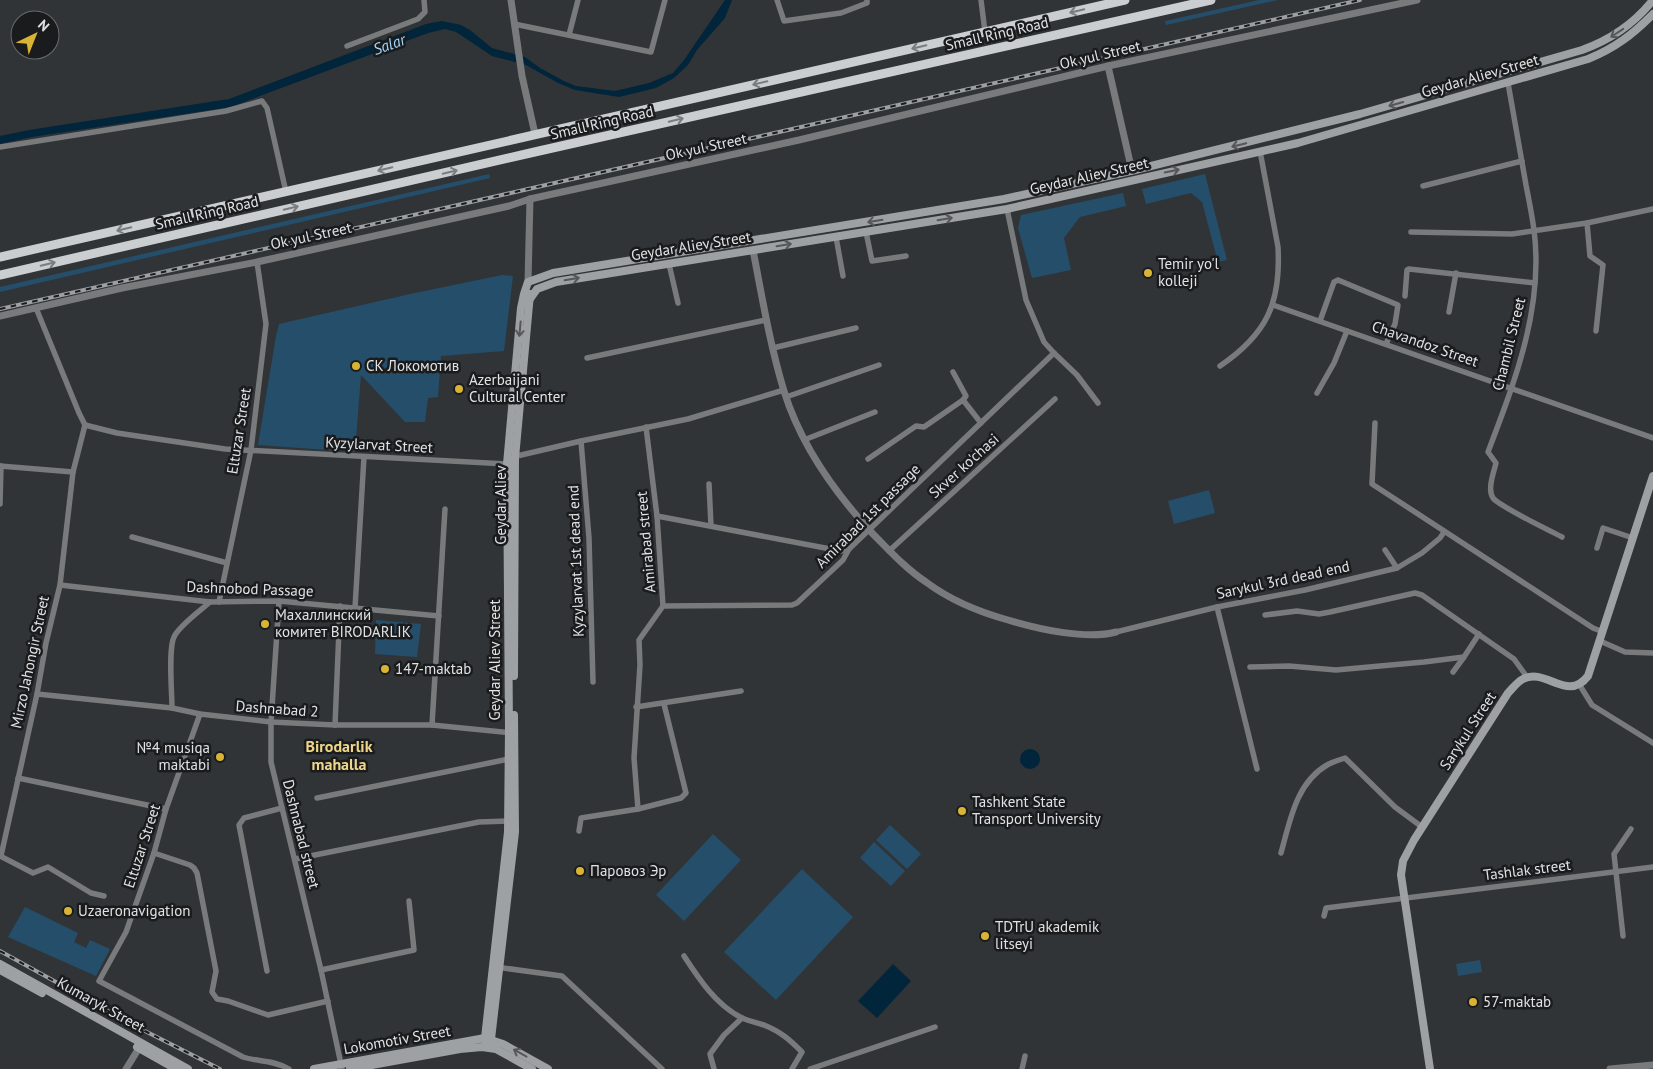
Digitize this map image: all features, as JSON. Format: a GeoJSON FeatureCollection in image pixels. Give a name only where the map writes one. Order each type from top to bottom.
{"type":"FeatureCollection","features":[{"type":"Feature","properties":{"kind":"highway","name":"Small Ring Road"},"geometry":{"type":"LineString","coordinates":[[0,257],[1125,0]]}},
{"type":"Feature","properties":{"kind":"highway","name":"Small Ring Road"},"geometry":{"type":"LineString","coordinates":[[0,275],[539,151],[1211,0]]}},
{"type":"Feature","properties":{"kind":"highway"},"geometry":{"type":"LineString","coordinates":[[535,134],[539,151]]}},
{"type":"Feature","properties":{"kind":"main road","name":"Geydar Aliev Street"},"geometry":{"type":"LineString","coordinates":[[530,299],[537,289],[548,284],[1007,209],[1360,114],[1582,50],[1602,42],[1634,20],[1653,0]]}},
{"type":"Feature","properties":{"kind":"main road","name":"Geydar Aliev Street"},"geometry":{"type":"LineString","coordinates":[[528,282],[553,273],[1004,199],[1260,152],[1588,59],[1608,51],[1624,41],[1653,14]]}},
{"type":"Feature","properties":{"kind":"main road"},"geometry":{"type":"LineString","coordinates":[[1504,74],[1508,83]]}},
{"type":"Feature","properties":{"kind":"main road"},"geometry":{"type":"LineString","coordinates":[[1360,114],[1364,124]]}},
{"type":"Feature","properties":{"kind":"main road"},"geometry":{"type":"LineString","coordinates":[[1258,140],[1260,152]]}},
{"type":"Feature","properties":{"kind":"main road"},"geometry":{"type":"LineString","coordinates":[[1004,199],[1007,209]]}},
{"type":"Feature","properties":{"kind":"main road"},"geometry":{"type":"LineString","coordinates":[[751,241],[753,250]]}},
{"type":"Feature","properties":{"kind":"main road"},"geometry":{"type":"LineString","coordinates":[[618,263],[619,272]]}},
{"type":"Feature","properties":{"kind":"main road","name":"Geydar Aliev Street"},"geometry":{"type":"LineString","coordinates":[[528,282],[530,299]]}},
{"type":"Feature","properties":{"kind":"main road","name":"Geydar Aliev Street"},"geometry":{"type":"LineString","coordinates":[[511,832],[508,820],[509,759],[512,733],[508,464],[522,308],[528,282]]}},
{"type":"Feature","properties":{"kind":"main road","name":"Geydar Aliev"},"geometry":{"type":"LineString","coordinates":[[515,458],[530,299]]}},
{"type":"Feature","properties":{"kind":"main road","name":"Geydar Aliev Street"},"geometry":{"type":"LineString","coordinates":[[488,1038],[511,832],[515,458]]}},
{"type":"Feature","properties":{"kind":"main road"},"geometry":{"type":"LineString","coordinates":[[1527,677],[1539,677],[1567,686],[1579,684],[1586,679],[1653,476]]}},
{"type":"Feature","properties":{"kind":"main road","name":"Sarykul Street"},"geometry":{"type":"LineString","coordinates":[[1430,1069],[1401,876],[1402,864],[1422,827],[1508,693],[1527,677]]}},
{"type":"Feature","properties":{"kind":"main road","name":"Kumaryk Street"},"geometry":{"type":"LineString","coordinates":[[0,964],[140,1045],[176,1069]]}},
{"type":"Feature","properties":{"kind":"main road","name":"Kumaryk Street"},"geometry":{"type":"LineString","coordinates":[[0,970],[188,1069]]}},
{"type":"Feature","properties":{"kind":"main road"},"geometry":{"type":"LineString","coordinates":[[532,1069],[496,1049],[487,1047],[488,1038],[503,1044],[548,1069]]}},
{"type":"Feature","properties":{"kind":"main road","name":"Lokomotiv Street"},"geometry":{"type":"LineString","coordinates":[[314,1069],[342,1067],[488,1038]]}},
{"type":"Feature","properties":{"kind":"main road","name":"Lokomotiv Street"},"geometry":{"type":"LineString","coordinates":[[350,1069],[460,1049],[487,1047]]}},
{"type":"Feature","properties":{"kind":"street"},"geometry":{"type":"LineString","coordinates":[[348,46],[418,19],[425,12],[424,0]]}},
{"type":"Feature","properties":{"kind":"street"},"geometry":{"type":"LineString","coordinates":[[511,0],[522,76],[535,134]]}},
{"type":"Feature","properties":{"kind":"street"},"geometry":{"type":"LineString","coordinates":[[569,35],[578,0]]}},
{"type":"Feature","properties":{"kind":"street"},"geometry":{"type":"LineString","coordinates":[[514,24],[651,52],[665,0]]}},
{"type":"Feature","properties":{"kind":"street"},"geometry":{"type":"LineString","coordinates":[[777,0],[784,20],[842,13],[867,3],[867,0]]}},
{"type":"Feature","properties":{"kind":"street"},"geometry":{"type":"LineString","coordinates":[[981,0],[985,32]]}},
{"type":"Feature","properties":{"kind":"street","name":"Ok yul Street"},"geometry":{"type":"LineString","coordinates":[[0,316],[122,288],[257,262],[509,206],[530,199],[799,140],[1108,66],[1417,0]]}},
{"type":"Feature","properties":{"kind":"street"},"geometry":{"type":"LineString","coordinates":[[1108,66],[1133,175]]}},
{"type":"Feature","properties":{"kind":"street","name":"Chambil Street"},"geometry":{"type":"LineString","coordinates":[[1508,83],[1534,230],[1535,283],[1532,310],[1513,388],[1488,452],[1496,463],[1491,490],[1493,497],[1503,505],[1562,537]]}},
{"type":"Feature","properties":{"kind":"street"},"geometry":{"type":"LineString","coordinates":[[0,147],[226,111],[262,101],[267,108],[286,192]]}},
{"type":"Feature","properties":{"kind":"street"},"geometry":{"type":"LineString","coordinates":[[1220,366],[1234,356],[1255,336],[1273,305],[1278,282],[1278,247],[1260,152]]}},
{"type":"Feature","properties":{"kind":"street"},"geometry":{"type":"LineString","coordinates":[[1423,186],[1522,161]]}},
{"type":"Feature","properties":{"kind":"street","name":"Geydar Aliev Street"},"geometry":{"type":"LineString","coordinates":[[528,282],[530,199]]}},
{"type":"Feature","properties":{"kind":"street"},"geometry":{"type":"LineString","coordinates":[[1007,209],[1026,300],[1044,342],[1076,375],[1098,404]]}},
{"type":"Feature","properties":{"kind":"street"},"geometry":{"type":"LineString","coordinates":[[1411,232],[1512,234],[1587,223],[1653,209]]}},
{"type":"Feature","properties":{"kind":"street"},"geometry":{"type":"LineString","coordinates":[[1587,223],[1590,256],[1604,265],[1596,331]]}},
{"type":"Feature","properties":{"kind":"street"},"geometry":{"type":"LineString","coordinates":[[866,232],[872,261],[906,256]]}},
{"type":"Feature","properties":{"kind":"street"},"geometry":{"type":"LineString","coordinates":[[836,237],[843,276]]}},
{"type":"Feature","properties":{"kind":"street"},"geometry":{"type":"LineString","coordinates":[[753,250],[766,320],[785,394],[804,440],[834,488],[869,530],[916,575],[958,601],[992,615],[1023,624],[1067,632],[1102,635],[1116,632]]}},
{"type":"Feature","properties":{"kind":"street","name":"Eltuzar Street"},"geometry":{"type":"LineString","coordinates":[[219,602],[251,450],[266,324],[257,262]]}},
{"type":"Feature","properties":{"kind":"street"},"geometry":{"type":"LineString","coordinates":[[669,264],[678,303]]}},
{"type":"Feature","properties":{"kind":"street"},"geometry":{"type":"LineString","coordinates":[[1405,296],[1408,269],[1535,283]]}},
{"type":"Feature","properties":{"kind":"street"},"geometry":{"type":"LineString","coordinates":[[1449,312],[1456,273]]}},
{"type":"Feature","properties":{"kind":"street"},"geometry":{"type":"LineString","coordinates":[[1320,321],[1334,282],[1338,280],[1398,305],[1395,324],[1386,344]]}},
{"type":"Feature","properties":{"kind":"street","name":"Chavandoz Street"},"geometry":{"type":"LineString","coordinates":[[1273,305],[1653,438]]}},
{"type":"Feature","properties":{"kind":"street"},"geometry":{"type":"LineString","coordinates":[[0,504],[0,466],[73,472],[86,425],[68,387],[36,308]]}},
{"type":"Feature","properties":{"kind":"street"},"geometry":{"type":"LineString","coordinates":[[587,358],[766,320]]}},
{"type":"Feature","properties":{"kind":"street"},"geometry":{"type":"LineString","coordinates":[[773,348],[856,328]]}},
{"type":"Feature","properties":{"kind":"street"},"geometry":{"type":"LineString","coordinates":[[1316,392],[1334,363],[1347,331]]}},
{"type":"Feature","properties":{"kind":"street","name":"Amirabad 1st passage"},"geometry":{"type":"LineString","coordinates":[[663,606],[795,604],[843,560],[849,549],[1054,354]]}},
{"type":"Feature","properties":{"kind":"street"},"geometry":{"type":"LineString","coordinates":[[508,464],[515,458],[582,441],[688,419],[785,394],[879,365]]}},
{"type":"Feature","properties":{"kind":"street"},"geometry":{"type":"LineString","coordinates":[[868,458],[916,426],[924,427],[963,400],[966,396],[953,372]]}},
{"type":"Feature","properties":{"kind":"street","name":"Skver ko'chasi"},"geometry":{"type":"LineString","coordinates":[[889,551],[1055,399]]}},
{"type":"Feature","properties":{"kind":"street"},"geometry":{"type":"LineString","coordinates":[[963,400],[981,423]]}},
{"type":"Feature","properties":{"kind":"street"},"geometry":{"type":"LineString","coordinates":[[804,440],[875,412]]}},
{"type":"Feature","properties":{"kind":"street"},"geometry":{"type":"LineString","coordinates":[[1375,423],[1372,484],[1593,628],[1603,632]]}},
{"type":"Feature","properties":{"kind":"street","name":"Kyzylarvat Street"},"geometry":{"type":"LineString","coordinates":[[86,425],[117,433],[225,449],[508,464]]}},
{"type":"Feature","properties":{"kind":"street","name":"Amirabad street"},"geometry":{"type":"LineString","coordinates":[[638,809],[634,758],[640,665],[639,640],[663,606],[658,516],[646,427]]}},
{"type":"Feature","properties":{"kind":"street","name":"Kyzylarvat 1st dead end"},"geometry":{"type":"LineString","coordinates":[[582,441],[590,538],[593,682]]}},
{"type":"Feature","properties":{"kind":"street"},"geometry":{"type":"LineString","coordinates":[[355,608],[364,457]]}},
{"type":"Feature","properties":{"kind":"street","name":"Mirzo Jahongir Street"},"geometry":{"type":"LineString","coordinates":[[0,856],[60,585],[73,472]]}},
{"type":"Feature","properties":{"kind":"street"},"geometry":{"type":"LineString","coordinates":[[709,484],[711,526]]}},
{"type":"Feature","properties":{"kind":"street"},"geometry":{"type":"LineString","coordinates":[[432,725],[445,509]]}},
{"type":"Feature","properties":{"kind":"street"},"geometry":{"type":"LineString","coordinates":[[658,516],[840,550],[849,549]]}},
{"type":"Feature","properties":{"kind":"street"},"geometry":{"type":"LineString","coordinates":[[1597,548],[1603,528],[1633,538]]}},
{"type":"Feature","properties":{"kind":"street","name":"Sarykul 3rd dead end"},"geometry":{"type":"LineString","coordinates":[[1116,632],[1217,607],[1305,590],[1397,568],[1422,554],[1444,532]]}},
{"type":"Feature","properties":{"kind":"street"},"geometry":{"type":"LineString","coordinates":[[132,537],[227,563]]}},
{"type":"Feature","properties":{"kind":"street"},"geometry":{"type":"LineString","coordinates":[[1385,550],[1397,568]]}},
{"type":"Feature","properties":{"kind":"street","name":"Dashnobod Passage"},"geometry":{"type":"LineString","coordinates":[[60,585],[210,602],[280,601],[439,616]]}},
{"type":"Feature","properties":{"kind":"street"},"geometry":{"type":"LineString","coordinates":[[1265,615],[1297,611],[1319,614],[1415,593],[1422,595],[1514,659],[1527,677]]}},
{"type":"Feature","properties":{"kind":"street","name":"Dashnabad street"},"geometry":{"type":"LineString","coordinates":[[280,601],[271,722],[271,762],[322,970],[342,1067]]}},
{"type":"Feature","properties":{"kind":"street"},"geometry":{"type":"LineString","coordinates":[[172,708],[171,648],[174,638],[179,630],[210,602]]}},
{"type":"Feature","properties":{"kind":"street"},"geometry":{"type":"LineString","coordinates":[[335,725],[340,606]]}},
{"type":"Feature","properties":{"kind":"street"},"geometry":{"type":"LineString","coordinates":[[1217,607],[1257,769]]}},
{"type":"Feature","properties":{"kind":"street"},"geometry":{"type":"LineString","coordinates":[[1453,672],[1479,634]]}},
{"type":"Feature","properties":{"kind":"street"},"geometry":{"type":"LineString","coordinates":[[1600,641],[1625,652],[1653,652]]}},
{"type":"Feature","properties":{"kind":"street"},"geometry":{"type":"LineString","coordinates":[[1250,667],[1289,666],[1336,670],[1464,657]]}},
{"type":"Feature","properties":{"kind":"street"},"geometry":{"type":"LineString","coordinates":[[1579,684],[1592,705],[1653,743]]}},
{"type":"Feature","properties":{"kind":"street"},"geometry":{"type":"LineString","coordinates":[[636,707],[741,691]]}},
{"type":"Feature","properties":{"kind":"street","name":"Dashnabad 2"},"geometry":{"type":"LineString","coordinates":[[37,694],[172,708],[200,714],[271,722],[335,725],[432,725],[512,733]]}},
{"type":"Feature","properties":{"kind":"street"},"geometry":{"type":"LineString","coordinates":[[579,831],[581,818],[638,809],[684,796],[686,793],[664,704]]}},
{"type":"Feature","properties":{"kind":"street","name":"Eltuzar Street"},"geometry":{"type":"LineString","coordinates":[[200,714],[166,809],[154,853],[126,932],[99,981],[243,1057],[263,1062],[280,1063],[289,1069]]}},
{"type":"Feature","properties":{"kind":"street"},"geometry":{"type":"LineString","coordinates":[[1281,852],[1295,802],[1300,792],[1325,766],[1345,758],[1395,808],[1422,827]]}},
{"type":"Feature","properties":{"kind":"street"},"geometry":{"type":"LineString","coordinates":[[317,798],[509,759]]}},
{"type":"Feature","properties":{"kind":"street"},"geometry":{"type":"LineString","coordinates":[[18,778],[166,809]]}},
{"type":"Feature","properties":{"kind":"street"},"geometry":{"type":"LineString","coordinates":[[267,971],[239,825],[244,818],[282,808]]}},
{"type":"Feature","properties":{"kind":"street"},"geometry":{"type":"LineString","coordinates":[[295,859],[479,822],[508,820]]}},
{"type":"Feature","properties":{"kind":"street"},"geometry":{"type":"LineString","coordinates":[[1623,936],[1614,854],[1631,829]]}},
{"type":"Feature","properties":{"kind":"street"},"geometry":{"type":"LineString","coordinates":[[154,853],[194,868],[216,971],[212,992],[217,999],[268,1015],[328,1001]]}},
{"type":"Feature","properties":{"kind":"street"},"geometry":{"type":"LineString","coordinates":[[0,856],[32,873],[48,867],[90,893],[104,896]]}},
{"type":"Feature","properties":{"kind":"street","name":"Tashlak street"},"geometry":{"type":"LineString","coordinates":[[1324,916],[1326,908],[1653,867]]}},
{"type":"Feature","properties":{"kind":"street"},"geometry":{"type":"LineString","coordinates":[[322,970],[414,950],[409,900]]}},
{"type":"Feature","properties":{"kind":"street"},"geometry":{"type":"LineString","coordinates":[[684,956],[704,985],[729,1010],[742,1018],[788,1037],[802,1052],[792,1069]]}},
{"type":"Feature","properties":{"kind":"street"},"geometry":{"type":"LineString","coordinates":[[496,967],[562,976],[660,1068]]}},
{"type":"Feature","properties":{"kind":"street"},"geometry":{"type":"LineString","coordinates":[[714,1069],[710,1054],[724,1035],[742,1018]]}},
{"type":"Feature","properties":{"kind":"street"},"geometry":{"type":"LineString","coordinates":[[810,1069],[935,1028]]}},
{"type":"Feature","properties":{"kind":"street"},"geometry":{"type":"LineString","coordinates":[[126,1069],[140,1045]]}},
{"type":"Feature","properties":{"kind":"street"},"geometry":{"type":"LineString","coordinates":[[1022,1069],[1025,1056]]}},
{"type":"Feature","properties":{"kind":"street"},"geometry":{"type":"LineString","coordinates":[[1610,1069],[1653,1065]]}},
{"type":"Feature","properties":{"kind":"shaded area"},"geometry":{"type":"Polygon","coordinates":[[[1259,0],[1278,0],[1166,25],[1165,21],[1259,0]]]}},
{"type":"Feature","properties":{"kind":"shaded area"},"geometry":{"type":"Polygon","coordinates":[[[489,174],[490,178],[0,292],[0,287],[489,174]]]}},
{"type":"Feature","properties":{"kind":"shaded area"},"geometry":{"type":"Polygon","coordinates":[[[1205,174],[1227,260],[1218,262],[1202,202],[1191,193],[1146,204],[1142,189],[1205,174]]]}},
{"type":"Feature","properties":{"kind":"shaded area"},"geometry":{"type":"Polygon","coordinates":[[[1123,193],[1126,206],[1080,217],[1064,238],[1071,270],[1032,278],[1018,228],[1021,215],[1123,193]]]}},
{"type":"Feature","properties":{"kind":"shaded area","name":"СК Локомотив"},"geometry":{"type":"Polygon","coordinates":[[[502,275],[513,276],[504,351],[441,356],[438,397],[428,398],[425,422],[405,422],[361,375],[355,452],[258,445],[279,324],[502,275]]]}},
{"type":"Feature","properties":{"kind":"shaded area"},"geometry":{"type":"Polygon","coordinates":[[[1209,490],[1215,513],[1174,524],[1168,501],[1209,490]]]}},
{"type":"Feature","properties":{"kind":"shaded area"},"geometry":{"type":"Polygon","coordinates":[[[376,620],[421,624],[417,657],[375,654],[376,620]]]}},
{"type":"Feature","properties":{"kind":"shaded area"},"geometry":{"type":"Polygon","coordinates":[[[890,825],[921,854],[907,869],[876,840],[890,825]]]}},
{"type":"Feature","properties":{"kind":"shaded area"},"geometry":{"type":"Polygon","coordinates":[[[713,834],[741,860],[684,921],[656,895],[713,834]]]}},
{"type":"Feature","properties":{"kind":"shaded area"},"geometry":{"type":"Polygon","coordinates":[[[874,842],[905,871],[891,886],[860,858],[874,842]]]}},
{"type":"Feature","properties":{"kind":"shaded area"},"geometry":{"type":"Polygon","coordinates":[[[802,869],[853,917],[776,1000],[724,952],[802,869]]]}},
{"type":"Feature","properties":{"kind":"shaded area"},"geometry":{"type":"Polygon","coordinates":[[[25,907],[78,933],[74,942],[86,948],[90,940],[110,949],[96,976],[8,937],[25,907]]]}},
{"type":"Feature","properties":{"kind":"shaded area"},"geometry":{"type":"Polygon","coordinates":[[[1480,960],[1482,972],[1458,976],[1456,964],[1480,960]]]}},
{"type":"Feature","properties":{"kind":"water","name":"Salar"},"geometry":{"type":"Polygon","coordinates":[[[725,0],[732,0],[725,18],[697,50],[688,65],[674,78],[656,88],[619,97],[575,90],[526,65],[492,56],[456,32],[445,29],[428,33],[231,107],[32,137],[0,144],[0,136],[29,130],[229,99],[426,24],[442,21],[461,25],[492,48],[525,57],[540,68],[576,86],[615,91],[649,83],[673,73],[725,0]]]}},
{"type":"Feature","properties":{"kind":"water"},"geometry":{"type":"Polygon","coordinates":[[[1030,749],[1037,752],[1040,759],[1037,766],[1030,769],[1023,766],[1020,759],[1023,752],[1030,749]]]}},
{"type":"Feature","properties":{"kind":"water"},"geometry":{"type":"Polygon","coordinates":[[[893,964],[911,981],[877,1018],[858,1001],[893,964]]]}},
{"type":"Feature","properties":{"kind":"railway"},"geometry":{"type":"LineString","coordinates":[[0,309],[1360,0]]}},
{"type":"Feature","properties":{"kind":"railway"},"geometry":{"type":"LineString","coordinates":[[0,951],[139,1028],[220,1069]]}},
{"type":"Feature","properties":{"kind":"place","name":"Temir yo'l kolleji"},"geometry":{"type":"Point","coordinates":[1148,273]}},
{"type":"Feature","properties":{"kind":"place","name":"СК Локомотив"},"geometry":{"type":"Point","coordinates":[356,366]}},
{"type":"Feature","properties":{"kind":"place","name":"Azerbaijani Cultural Center"},"geometry":{"type":"Point","coordinates":[459,389]}},
{"type":"Feature","properties":{"kind":"place","name":"Махаллинский комитет BIRODARLIK"},"geometry":{"type":"Point","coordinates":[265,624]}},
{"type":"Feature","properties":{"kind":"place","name":"147-maktab"},"geometry":{"type":"Point","coordinates":[385,669]}},
{"type":"Feature","properties":{"kind":"place","name":"№4 musiqa maktabi"},"geometry":{"type":"Point","coordinates":[220,757]}},
{"type":"Feature","properties":{"kind":"place","name":"Tashkent State Transport University"},"geometry":{"type":"Point","coordinates":[962,811]}},
{"type":"Feature","properties":{"kind":"place","name":"Паровоз Эр"},"geometry":{"type":"Point","coordinates":[580,871]}},
{"type":"Feature","properties":{"kind":"place","name":"Uzaeronavigation"},"geometry":{"type":"Point","coordinates":[68,911]}},
{"type":"Feature","properties":{"kind":"place","name":"TDTrU akademik litseyi"},"geometry":{"type":"Point","coordinates":[985,936]}},
{"type":"Feature","properties":{"kind":"place","name":"57-maktab"},"geometry":{"type":"Point","coordinates":[1473,1002]}},
{"type":"Feature","properties":{"kind":"district","name":"Birodarlik mahalla"},"geometry":{"type":"Point","coordinates":[339,755]}}]}
